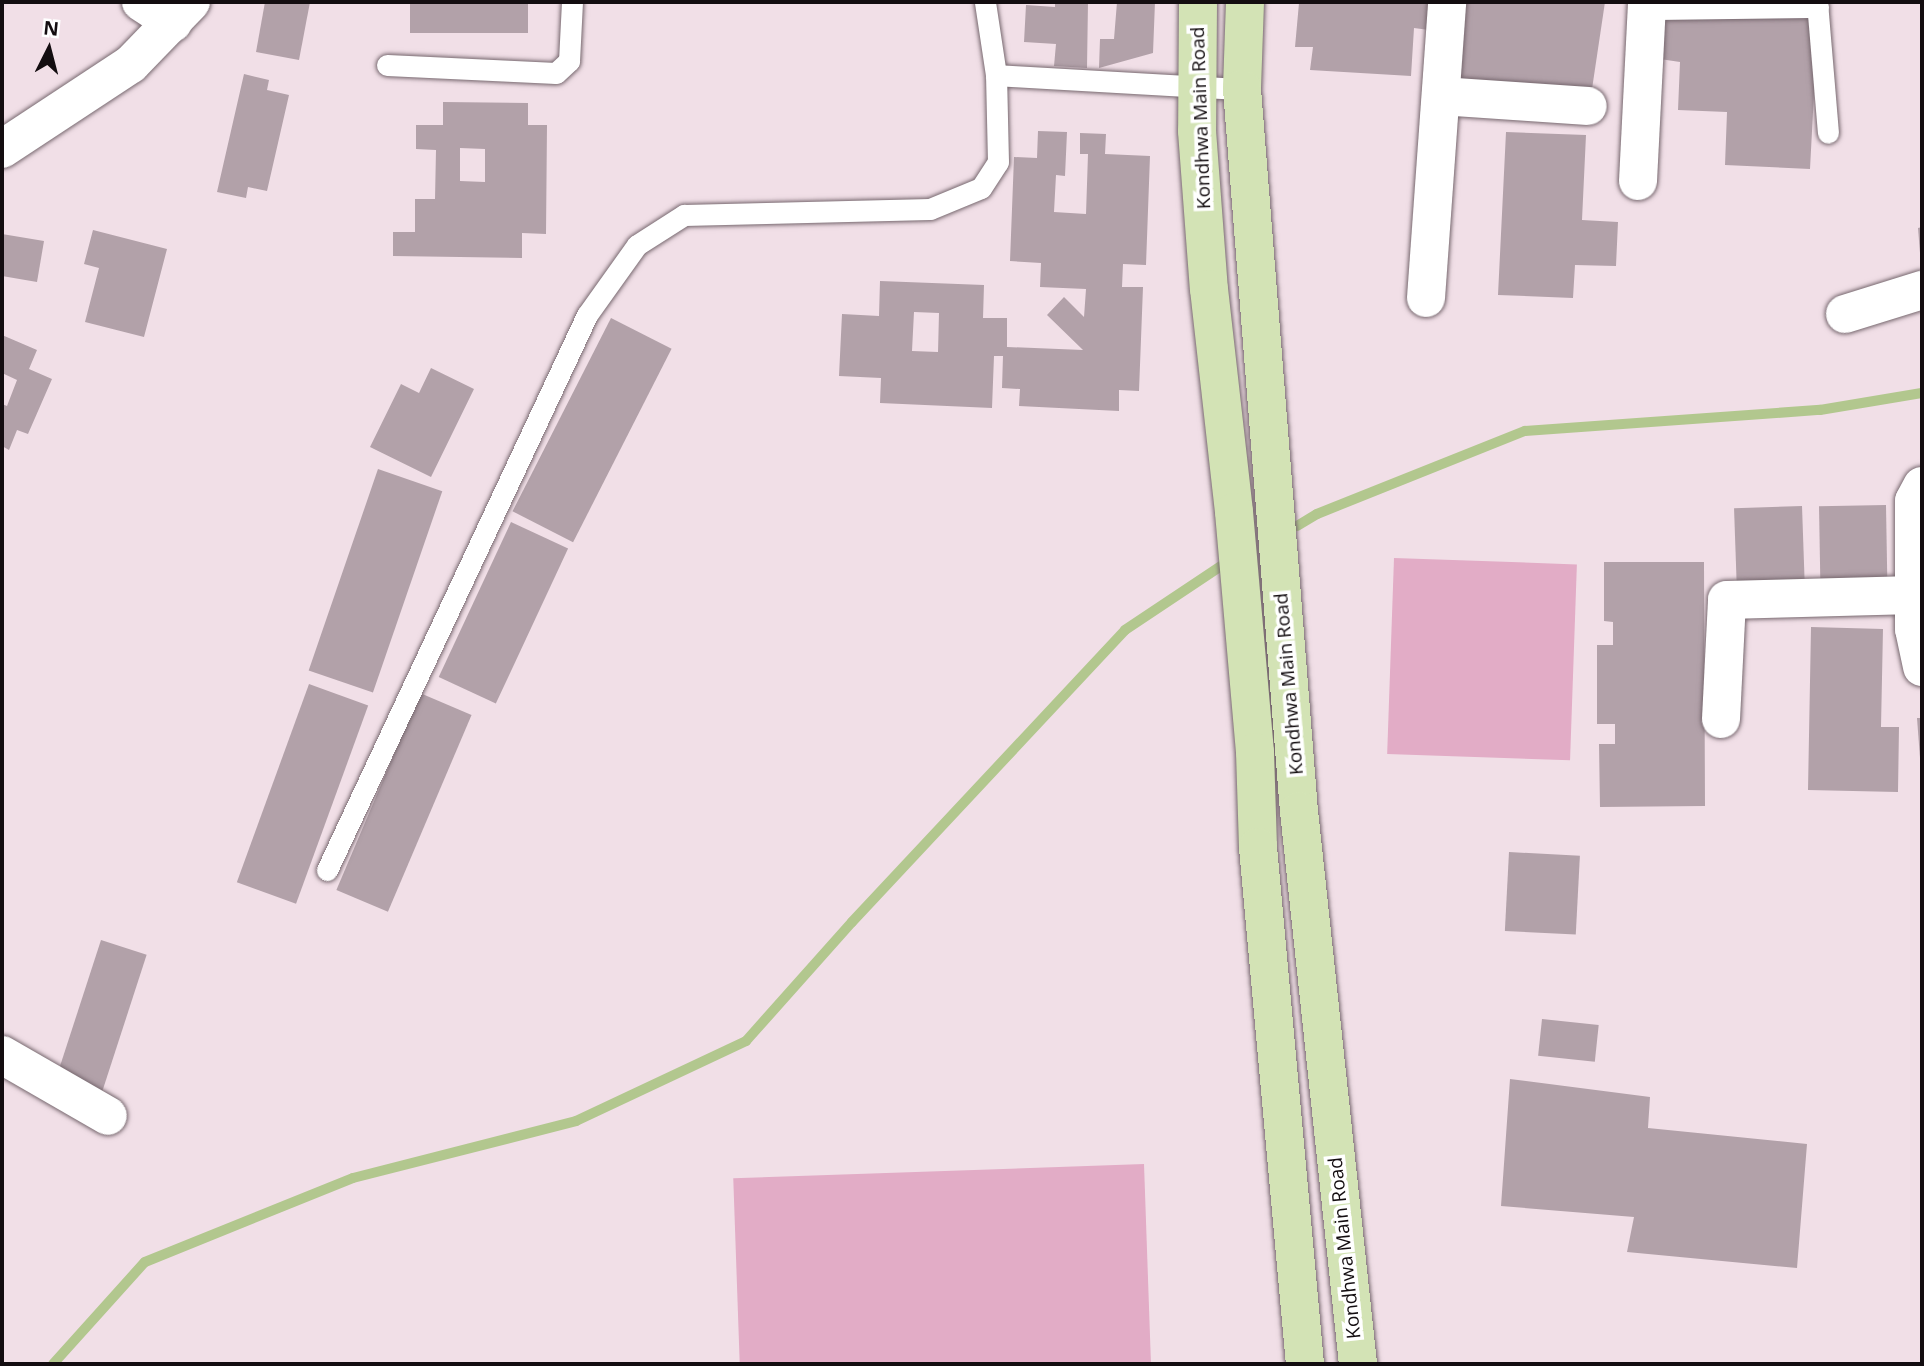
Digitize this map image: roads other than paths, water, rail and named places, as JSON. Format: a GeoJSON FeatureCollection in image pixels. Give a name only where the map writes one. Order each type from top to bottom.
{"type":"FeatureCollection","features":[{"type":"Feature","properties":{"kind":"main road","name":"Kondhwa Main Road"},"geometry":{"type":"LineString","coordinates":[[1198,2],[1197,131],[1209,289],[1234,512],[1255,752],[1258,847],[1305,1364]]}},
{"type":"Feature","properties":{"kind":"main road","name":"Kondhwa Main Road"},"geometry":{"type":"LineString","coordinates":[[1245,2],[1242,89],[1299,811],[1358,1364]]}},
{"type":"Feature","properties":{"kind":"street"},"geometry":{"type":"LineString","coordinates":[[141,2],[182,12]]}},
{"type":"Feature","properties":{"kind":"street"},"geometry":{"type":"LineString","coordinates":[[1426,298],[1447,2]]}},
{"type":"Feature","properties":{"kind":"street"},"geometry":{"type":"LineString","coordinates":[[1638,181],[1647,5]]}},
{"type":"Feature","properties":{"kind":"street"},"geometry":{"type":"LineString","coordinates":[[2,149],[131,64],[182,12]]}},
{"type":"Feature","properties":{"kind":"street"},"geometry":{"type":"LineString","coordinates":[[1441,96],[1588,106]]}},
{"type":"Feature","properties":{"kind":"street"},"geometry":{"type":"LineString","coordinates":[[1845,314],[1922,290]]}},
{"type":"Feature","properties":{"kind":"street"},"geometry":{"type":"LineString","coordinates":[[1922,485],[1914,501],[1914,629],[1922,667]]}},
{"type":"Feature","properties":{"kind":"street"},"geometry":{"type":"LineString","coordinates":[[1721,719],[1727,600],[1914,595]]}},
{"type":"Feature","properties":{"kind":"street"},"geometry":{"type":"LineString","coordinates":[[2,1055],[108,1116]]}},
{"type":"Feature","properties":{"kind":"lane"},"geometry":{"type":"LineString","coordinates":[[387,65],[555,73],[569,61],[572,2]]}},
{"type":"Feature","properties":{"kind":"lane"},"geometry":{"type":"LineString","coordinates":[[327,870],[587,316],[637,245],[684,215],[930,209],[981,188],[998,162],[996,75],[985,2]]}},
{"type":"Feature","properties":{"kind":"lane"},"geometry":{"type":"LineString","coordinates":[[1647,5],[1817,5],[1828,133]]}},
{"type":"Feature","properties":{"kind":"lane"},"geometry":{"type":"LineString","coordinates":[[996,75],[1242,89]]}},
{"type":"Feature","properties":{"kind":"waterway"},"geometry":{"type":"LineString","coordinates":[[1297,526],[1317,514],[1525,431],[1820,410],[1922,393]]}},
{"type":"Feature","properties":{"kind":"waterway"},"geometry":{"type":"LineString","coordinates":[[53,1364],[145,1262],[353,1178],[576,1121],[746,1041],[852,922],[1125,630],[1224,564]]}}]}
